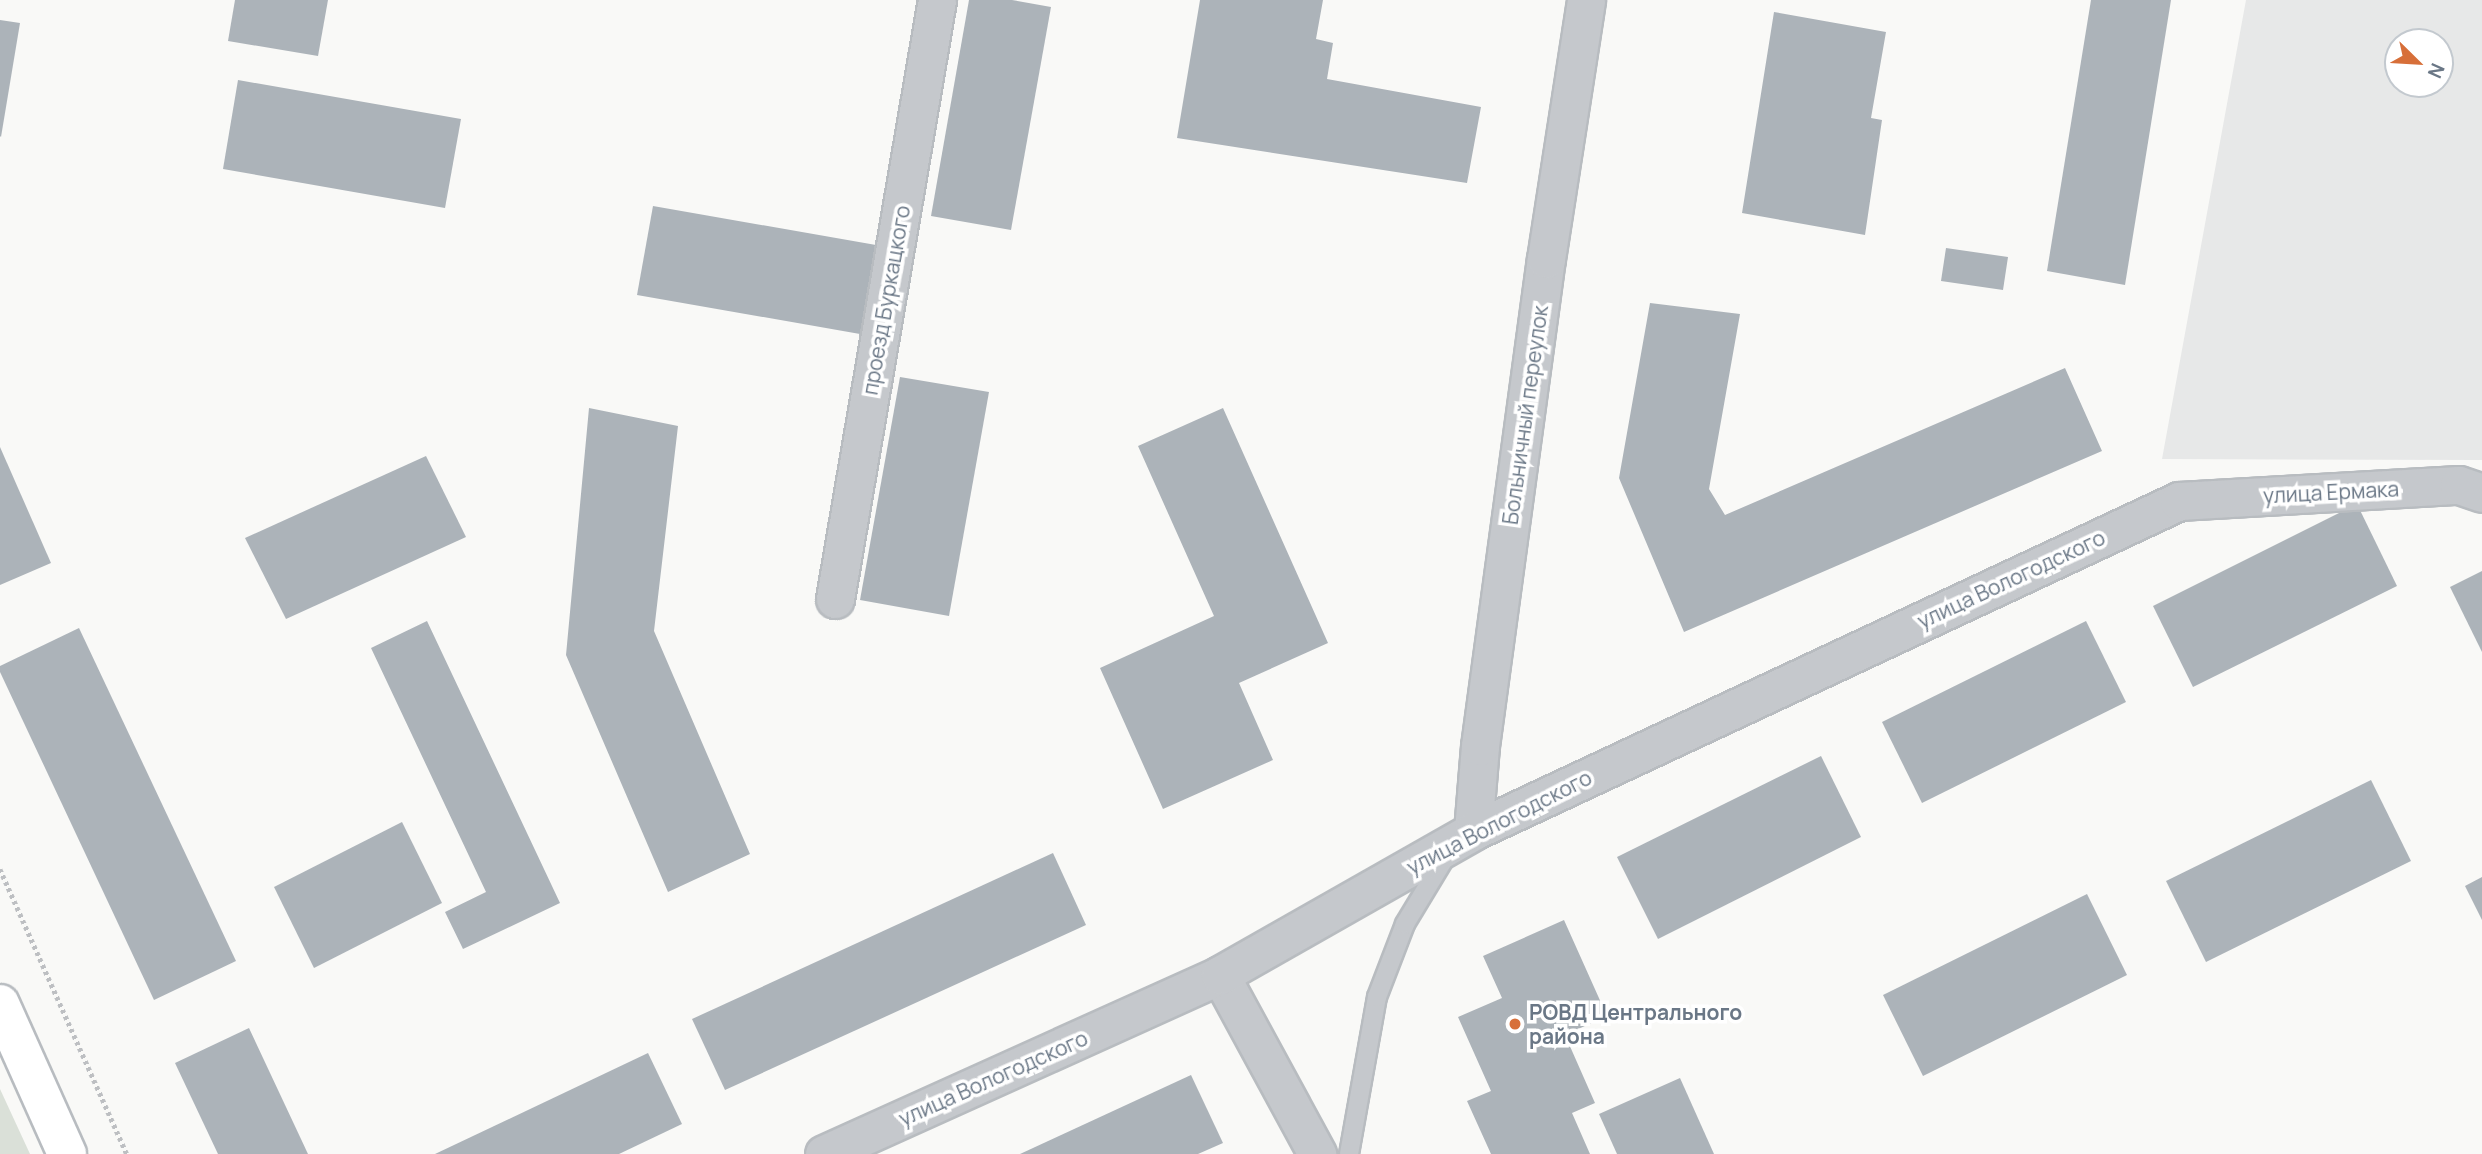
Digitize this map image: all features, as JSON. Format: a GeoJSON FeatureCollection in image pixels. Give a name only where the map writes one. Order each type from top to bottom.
{"type":"FeatureCollection","features":[{"type":"Feature","properties":{"kind":"street","name":"проезд Буркацкого"},"geometry":{"type":"LineString","coordinates":[[835,599],[937,0]]}},
{"type":"Feature","properties":{"kind":"street","name":"Больничный переулок"},"geometry":{"type":"LineString","coordinates":[[1464,836],[1480,746],[1535,340],[1586,0]]}},
{"type":"Feature","properties":{"kind":"street","name":"улица Ермака"},"geometry":{"type":"LineString","coordinates":[[2179,500],[2459,485],[2482,493]]}},
{"type":"Feature","properties":{"kind":"street","name":"улица Вологодского"},"geometry":{"type":"LineString","coordinates":[[824,1154],[1220,975],[1464,836],[2179,500]]}},
{"type":"Feature","properties":{"kind":"street"},"geometry":{"type":"LineString","coordinates":[[1220,975],[1317,1154]]}},
{"type":"Feature","properties":{"kind":"street"},"geometry":{"type":"LineString","coordinates":[[0,1004],[67,1154]]}},
{"type":"Feature","properties":{"kind":"lane"},"geometry":{"type":"LineString","coordinates":[[1349,1154],[1377,997],[1405,924],[1464,836]]}},
{"type":"Feature","properties":{"kind":"path"},"geometry":{"type":"LineString","coordinates":[[0,869],[127,1154]]}},
{"type":"Feature","properties":{"kind":"shaded area"},"geometry":{"type":"Polygon","coordinates":[[[2246,0],[2482,0],[2482,460],[2162,459],[2246,0]]]}},
{"type":"Feature","properties":{"kind":"shaded area"},"geometry":{"type":"Polygon","coordinates":[[[0,1089],[30,1154],[0,1154],[0,1089]]]}},
{"type":"Feature","properties":{"kind":"building"},"geometry":{"type":"Polygon","coordinates":[[[235,0],[328,0],[318,56],[228,41],[235,0]]]}},
{"type":"Feature","properties":{"kind":"building"},"geometry":{"type":"Polygon","coordinates":[[[969,0],[1012,0],[1051,7],[1011,230],[931,216],[969,0]]]}},
{"type":"Feature","properties":{"kind":"building"},"geometry":{"type":"Polygon","coordinates":[[[1200,0],[1323,0],[1316,39],[1333,43],[1327,79],[1481,107],[1467,183],[1177,138],[1200,0]]]}},
{"type":"Feature","properties":{"kind":"building"},"geometry":{"type":"Polygon","coordinates":[[[2091,0],[2171,0],[2125,285],[2047,271],[2091,0]]]}},
{"type":"Feature","properties":{"kind":"building"},"geometry":{"type":"Polygon","coordinates":[[[1774,12],[1886,32],[1871,118],[1882,120],[1865,235],[1742,213],[1774,12]]]}},
{"type":"Feature","properties":{"kind":"building"},"geometry":{"type":"Polygon","coordinates":[[[0,20],[20,23],[1,137],[0,136],[0,20]]]}},
{"type":"Feature","properties":{"kind":"building"},"geometry":{"type":"Polygon","coordinates":[[[238,80],[461,119],[445,208],[223,169],[238,80]]]}},
{"type":"Feature","properties":{"kind":"building"},"geometry":{"type":"Polygon","coordinates":[[[653,206],[876,245],[860,334],[637,295],[653,206]]]}},
{"type":"Feature","properties":{"kind":"building"},"geometry":{"type":"Polygon","coordinates":[[[1946,248],[2008,257],[2003,290],[1941,281],[1946,248]]]}},
{"type":"Feature","properties":{"kind":"building"},"geometry":{"type":"Polygon","coordinates":[[[1650,303],[1740,314],[1709,489],[1725,515],[2065,368],[2102,451],[1684,632],[1619,478],[1650,303]]]}},
{"type":"Feature","properties":{"kind":"building"},"geometry":{"type":"Polygon","coordinates":[[[900,377],[989,392],[949,616],[860,600],[900,377]]]}},
{"type":"Feature","properties":{"kind":"building"},"geometry":{"type":"Polygon","coordinates":[[[589,408],[678,426],[654,631],[750,854],[668,892],[566,655],[589,408]]]}},
{"type":"Feature","properties":{"kind":"building"},"geometry":{"type":"Polygon","coordinates":[[[1223,408],[1328,643],[1239,683],[1273,760],[1163,809],[1100,668],[1214,616],[1138,446],[1223,408]]]}},
{"type":"Feature","properties":{"kind":"building"},"geometry":{"type":"Polygon","coordinates":[[[0,447],[51,563],[0,585],[0,447]]]}},
{"type":"Feature","properties":{"kind":"building"},"geometry":{"type":"Polygon","coordinates":[[[426,456],[466,537],[286,619],[245,538],[426,456]]]}},
{"type":"Feature","properties":{"kind":"building"},"geometry":{"type":"Polygon","coordinates":[[[2357,504],[2397,586],[2193,687],[2153,606],[2357,504]]]}},
{"type":"Feature","properties":{"kind":"building"},"geometry":{"type":"Polygon","coordinates":[[[2482,571],[2482,652],[2450,587],[2482,571]]]}},
{"type":"Feature","properties":{"kind":"building"},"geometry":{"type":"Polygon","coordinates":[[[427,621],[560,903],[463,949],[445,912],[486,892],[371,648],[427,621]]]}},
{"type":"Feature","properties":{"kind":"building"},"geometry":{"type":"Polygon","coordinates":[[[2086,621],[2126,702],[1922,803],[1882,722],[2086,621]]]}},
{"type":"Feature","properties":{"kind":"building"},"geometry":{"type":"Polygon","coordinates":[[[79,628],[236,961],[154,1000],[0,672],[0,666],[79,628]]]}},
{"type":"Feature","properties":{"kind":"building"},"geometry":{"type":"Polygon","coordinates":[[[1821,756],[1861,837],[1658,939],[1617,857],[1821,756]]]}},
{"type":"Feature","properties":{"kind":"building"},"geometry":{"type":"Polygon","coordinates":[[[2371,780],[2411,861],[2206,962],[2166,881],[2371,780]]]}},
{"type":"Feature","properties":{"kind":"building"},"geometry":{"type":"Polygon","coordinates":[[[402,822],[442,903],[314,968],[274,887],[402,822]]]}},
{"type":"Feature","properties":{"kind":"building"},"geometry":{"type":"Polygon","coordinates":[[[1053,853],[1086,925],[725,1090],[692,1019],[1053,853]]]}},
{"type":"Feature","properties":{"kind":"building"},"geometry":{"type":"Polygon","coordinates":[[[2482,877],[2482,920],[2465,886],[2482,877]]]}},
{"type":"Feature","properties":{"kind":"building"},"geometry":{"type":"Polygon","coordinates":[[[2087,894],[2127,975],[1923,1076],[1883,995],[2087,894]]]}},
{"type":"Feature","properties":{"kind":"building"},"geometry":{"type":"Polygon","coordinates":[[[1564,920],[1607,1016],[1565,1035],[1595,1103],[1572,1113],[1590,1154],[1491,1154],[1467,1101],[1491,1091],[1458,1017],[1502,998],[1483,956],[1564,920]]]}},
{"type":"Feature","properties":{"kind":"building"},"geometry":{"type":"Polygon","coordinates":[[[249,1028],[308,1154],[218,1154],[175,1063],[249,1028]]]}},
{"type":"Feature","properties":{"kind":"building"},"geometry":{"type":"Polygon","coordinates":[[[648,1053],[682,1124],[619,1154],[435,1154],[648,1053]]]}},
{"type":"Feature","properties":{"kind":"building"},"geometry":{"type":"Polygon","coordinates":[[[1191,1075],[1223,1143],[1198,1154],[1020,1154],[1191,1075]]]}},
{"type":"Feature","properties":{"kind":"building"},"geometry":{"type":"Polygon","coordinates":[[[1680,1078],[1714,1154],[1617,1154],[1599,1114],[1680,1078]]]}},
{"type":"Feature","properties":{"kind":"place","name":"РОВД Центрального района"},"geometry":{"type":"Point","coordinates":[1515,1024]}}]}
